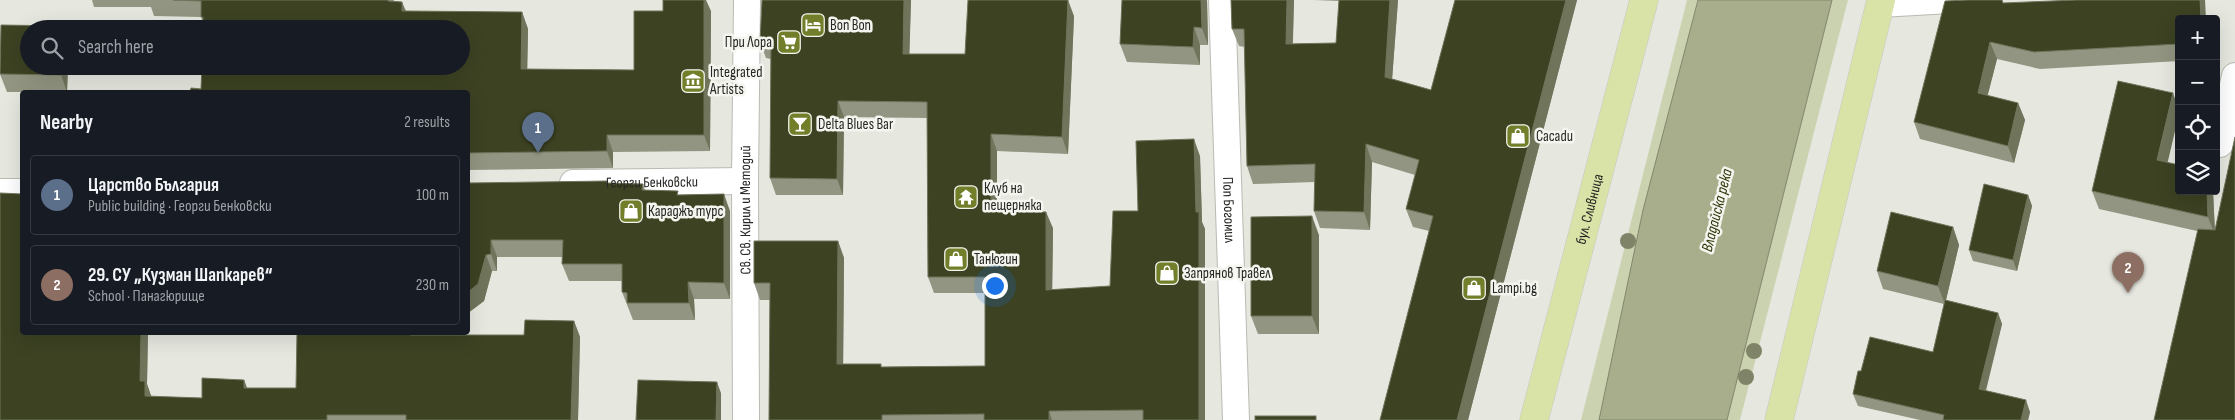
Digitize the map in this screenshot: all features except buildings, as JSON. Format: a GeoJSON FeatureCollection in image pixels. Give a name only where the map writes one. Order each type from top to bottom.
{"type":"FeatureCollection","features":[{"type":"Feature","properties":{"kind":"main road","name":"бул. Сливница"},"geometry":{"type":"LineString","coordinates":[[1534,420],[1644,0]]}},
{"type":"Feature","properties":{"kind":"main road"},"geometry":{"type":"LineString","coordinates":[[1779,420],[1881,1]]}},
{"type":"Feature","properties":{"kind":"street","name":"Св. Св. Кирил и Методий"},"geometry":{"type":"LineString","coordinates":[[746,420],[745,181],[747,0]]}},
{"type":"Feature","properties":{"kind":"street","name":"Поп Богомил"},"geometry":{"type":"LineString","coordinates":[[1222,0],[1236,420]]}},
{"type":"Feature","properties":{"kind":"street"},"geometry":{"type":"LineString","coordinates":[[1881,1],[1950,0]]}},
{"type":"Feature","properties":{"kind":"street"},"geometry":{"type":"LineString","coordinates":[[2220,144],[2235,76]]}},
{"type":"Feature","properties":{"kind":"street","name":"Георги Бенковски"},"geometry":{"type":"LineString","coordinates":[[547,184],[745,181]]}},
{"type":"Feature","properties":{"kind":"street"},"geometry":{"type":"LineString","coordinates":[[0,192],[20,192]]}},
{"type":"Feature","properties":{"kind":"shaded area"},"geometry":{"type":"Polygon","coordinates":[[[1687,0],[1698,0],[1643,210],[1599,420],[1581,420],[1687,0]]]}},
{"type":"Feature","properties":{"kind":"shaded area"},"geometry":{"type":"Polygon","coordinates":[[[1832,0],[1848,0],[1740,420],[1727,420],[1832,0]]]}},
{"type":"Feature","properties":{"kind":"water","name":"Владайска река"},"geometry":{"type":"Polygon","coordinates":[[[1698,0],[1832,0],[1727,420],[1599,420],[1643,210],[1698,0]]]}},
{"type":"Feature","properties":{"kind":"place","name":"Bon Bon"},"geometry":{"type":"Point","coordinates":[813,25]}},
{"type":"Feature","properties":{"kind":"place","name":"При Лора"},"geometry":{"type":"Point","coordinates":[789,42]}},
{"type":"Feature","properties":{"kind":"place","name":"Integrated Artists"},"geometry":{"type":"Point","coordinates":[693,81]}},
{"type":"Feature","properties":{"kind":"place","name":"Delta Blues Bar"},"geometry":{"type":"Point","coordinates":[800,124]}},
{"type":"Feature","properties":{"kind":"place","name":"Cacadu"},"geometry":{"type":"Point","coordinates":[1518,136]}},
{"type":"Feature","properties":{"kind":"place","name":"Царство България"},"geometry":{"type":"Point","coordinates":[538,153]}},
{"type":"Feature","properties":{"kind":"place","name":"Клуб на пещерняка"},"geometry":{"type":"Point","coordinates":[966,197]}},
{"type":"Feature","properties":{"kind":"place","name":"Караджъ турс"},"geometry":{"type":"Point","coordinates":[631,211]}},
{"type":"Feature","properties":{"kind":"place","name":"Танюгин"},"geometry":{"type":"Point","coordinates":[956,259]}},
{"type":"Feature","properties":{"kind":"place","name":"Запрянов Травел"},"geometry":{"type":"Point","coordinates":[1167,273]}},
{"type":"Feature","properties":{"kind":"place","name":"Lampi.bg"},"geometry":{"type":"Point","coordinates":[1474,288]}},
{"type":"Feature","properties":{"kind":"place","name":"29. СУ „Кузман Шапкарев“"},"geometry":{"type":"Point","coordinates":[2128,293]}}]}
